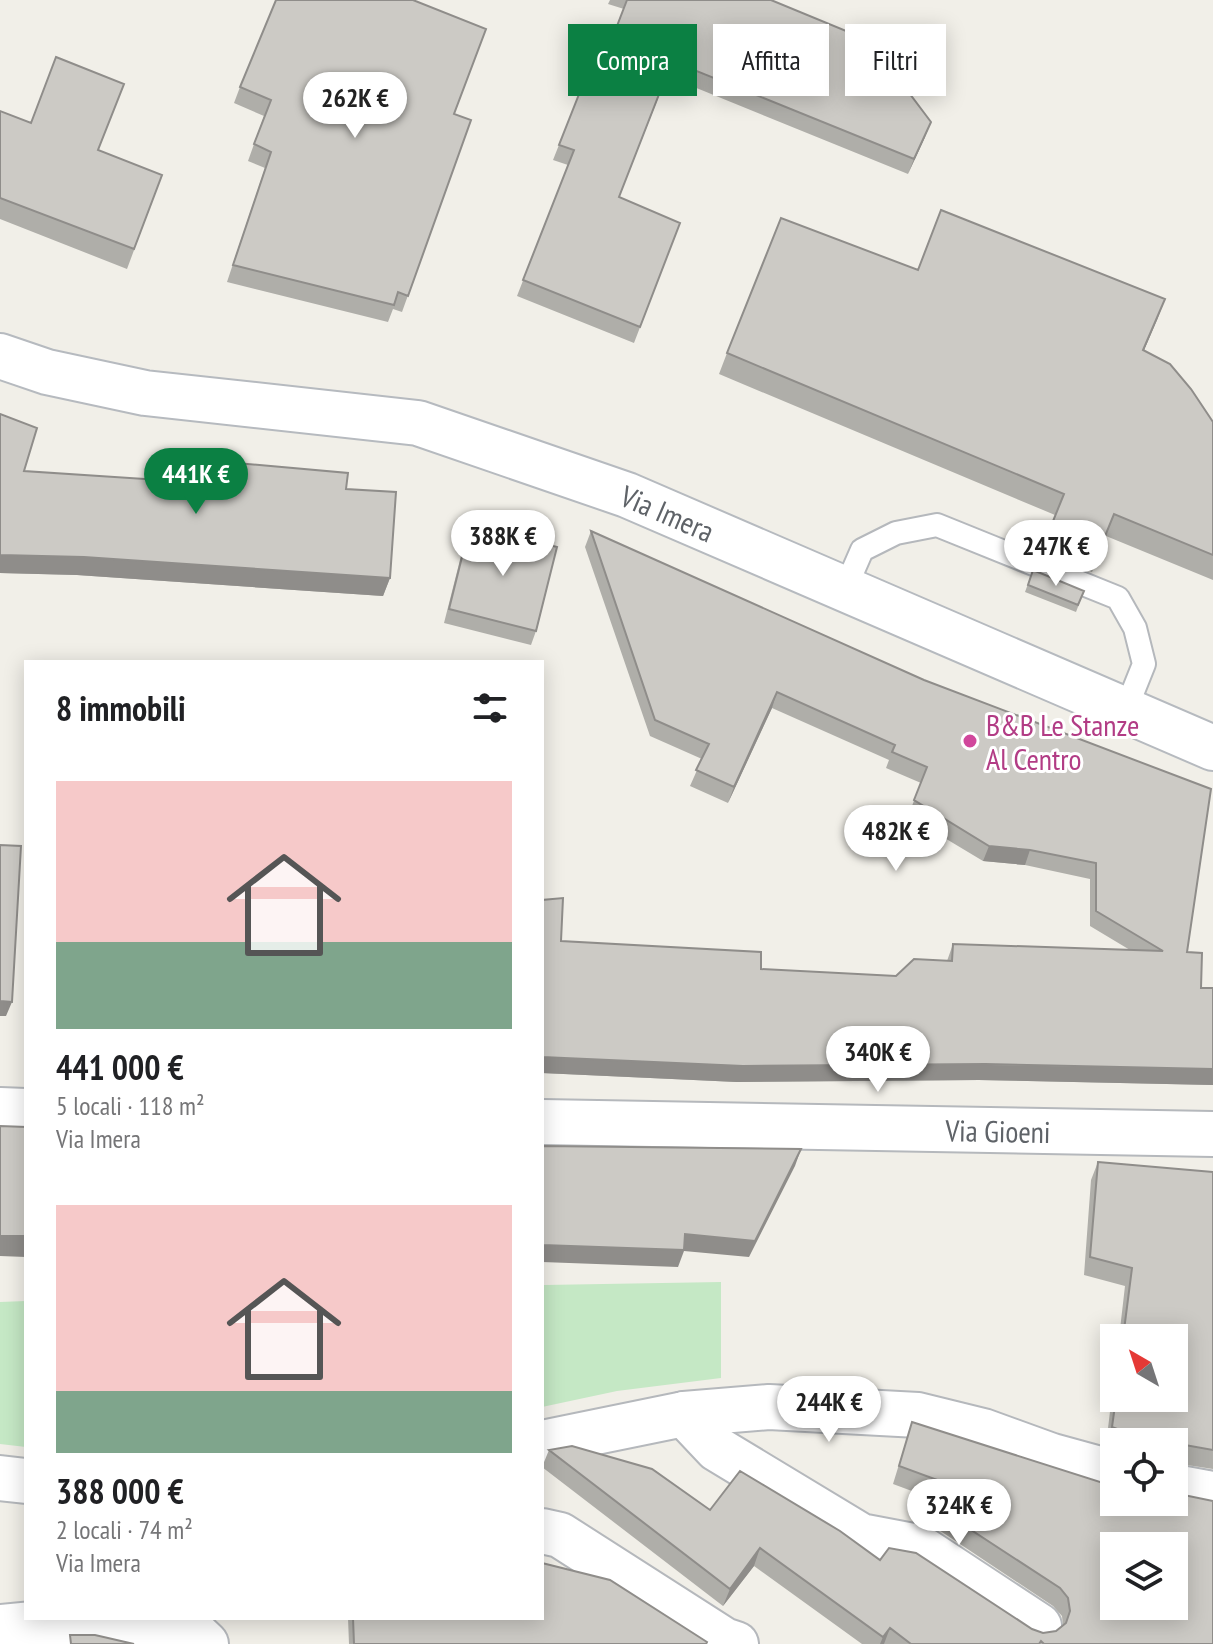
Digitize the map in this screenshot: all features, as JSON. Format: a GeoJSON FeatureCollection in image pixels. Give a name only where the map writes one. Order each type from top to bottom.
{"type":"FeatureCollection","features":[{"type":"Feature","properties":{"kind":"street","name":"Via Imera"},"geometry":{"type":"LineString","coordinates":[[0,356],[47,372],[145,393],[418,423],[627,495],[1213,748]]}},
{"type":"Feature","properties":{"kind":"street"},"geometry":{"type":"LineString","coordinates":[[0,1110],[24,1111]]}},
{"type":"Feature","properties":{"kind":"street","name":"Via Gioeni"},"geometry":{"type":"LineString","coordinates":[[544,1122],[1213,1134]]}},
{"type":"Feature","properties":{"kind":"street"},"geometry":{"type":"LineString","coordinates":[[544,1443],[684,1414],[769,1407],[918,1415],[983,1431],[1100,1469]]}},
{"type":"Feature","properties":{"kind":"street"},"geometry":{"type":"LineString","coordinates":[[684,1414],[717,1449],[861,1536],[919,1547],[1039,1626]]}},
{"type":"Feature","properties":{"kind":"street"},"geometry":{"type":"LineString","coordinates":[[0,1478],[24,1481]]}},
{"type":"Feature","properties":{"kind":"street"},"geometry":{"type":"LineString","coordinates":[[1188,1490],[1213,1494]]}},
{"type":"Feature","properties":{"kind":"street"},"geometry":{"type":"LineString","coordinates":[[544,1531],[560,1535],[724,1640],[736,1644]]}},
{"type":"Feature","properties":{"kind":"street"},"geometry":{"type":"LineString","coordinates":[[0,1627],[33,1624],[185,1624],[206,1644]]}},
{"type":"Feature","properties":{"kind":"lane"},"geometry":{"type":"LineString","coordinates":[[845,589],[862,550],[896,533],[937,525],[1118,598],[1135,628],[1144,664],[1126,709]]}},
{"type":"Feature","properties":{"kind":"green space"},"geometry":{"type":"Polygon","coordinates":[[[721,1282],[721,1378],[617,1391],[544,1407],[544,1285],[721,1282]]]}},
{"type":"Feature","properties":{"kind":"green space"},"geometry":{"type":"Polygon","coordinates":[[[24,1301],[24,1447],[0,1444],[0,1302],[24,1301]]]}},
{"type":"Feature","properties":{"kind":"building"},"geometry":{"type":"Polygon","coordinates":[[[276,0],[413,0],[486,29],[454,114],[471,120],[408,296],[398,292],[394,305],[233,265],[271,152],[254,144],[271,100],[240,87],[276,0]]]}},
{"type":"Feature","properties":{"kind":"building"},"geometry":{"type":"Polygon","coordinates":[[[627,0],[771,0],[845,30],[845,96],[912,96],[931,122],[914,159],[758,96],[829,96],[829,24],[713,24],[713,78],[697,71],[697,24],[618,24],[627,0]]]}},
{"type":"Feature","properties":{"kind":"building"},"geometry":{"type":"Polygon","coordinates":[[[56,57],[124,84],[98,150],[162,175],[134,249],[0,198],[0,111],[31,123],[56,57]]]}},
{"type":"Feature","properties":{"kind":"building"},"geometry":{"type":"Polygon","coordinates":[[[578,96],[658,96],[619,197],[680,223],[640,327],[523,280],[574,150],[559,145],[578,96]]]}},
{"type":"Feature","properties":{"kind":"building"},"geometry":{"type":"Polygon","coordinates":[[[941,210],[1165,299],[1143,350],[1170,364],[1213,422],[1213,555],[1114,514],[1099,551],[1049,531],[1064,494],[727,353],[781,218],[918,270],[941,210]]]}},
{"type":"Feature","properties":{"kind":"building"},"geometry":{"type":"Polygon","coordinates":[[[0,414],[37,428],[24,471],[190,482],[191,459],[348,473],[346,489],[396,492],[390,578],[84,557],[0,555],[0,414]]]}},
{"type":"Feature","properties":{"kind":"building"},"geometry":{"type":"Polygon","coordinates":[[[470,525],[557,547],[536,631],[449,609],[470,525]]]}},
{"type":"Feature","properties":{"kind":"building"},"geometry":{"type":"Polygon","coordinates":[[[591,531],[924,680],[1211,789],[1187,952],[1202,953],[1201,988],[1213,988],[1213,1069],[985,1064],[743,1066],[544,1057],[544,900],[563,898],[561,941],[761,952],[761,969],[896,976],[914,959],[952,961],[953,944],[1163,951],[1096,911],[1096,863],[1030,850],[989,846],[914,800],[927,767],[892,752],[895,745],[777,692],[734,787],[696,770],[709,744],[655,720],[591,531]]]}},
{"type":"Feature","properties":{"kind":"building"},"geometry":{"type":"Polygon","coordinates":[[[1033,570],[1084,591],[1078,605],[1028,585],[1033,570]]]}},
{"type":"Feature","properties":{"kind":"building"},"geometry":{"type":"Polygon","coordinates":[[[0,845],[21,846],[12,1002],[0,1001],[0,845]]]}},
{"type":"Feature","properties":{"kind":"building"},"geometry":{"type":"Polygon","coordinates":[[[0,1126],[24,1127],[24,1236],[0,1236],[0,1126]]]}},
{"type":"Feature","properties":{"kind":"building"},"geometry":{"type":"Polygon","coordinates":[[[544,1146],[801,1149],[755,1241],[685,1234],[684,1250],[544,1245],[544,1146]]]}},
{"type":"Feature","properties":{"kind":"building"},"geometry":{"type":"Polygon","coordinates":[[[1098,1162],[1213,1172],[1213,1450],[1188,1446],[1188,1428],[1112,1427],[1114,1412],[1188,1412],[1188,1324],[1125,1324],[1132,1268],[1090,1257],[1098,1162]]]}},
{"type":"Feature","properties":{"kind":"building"},"geometry":{"type":"Polygon","coordinates":[[[912,1422],[1100,1482],[1100,1516],[1188,1516],[1188,1496],[1213,1501],[1213,1644],[1044,1644],[1041,1641],[1039,1644],[911,1644],[890,1628],[883,1637],[760,1548],[730,1589],[549,1450],[572,1446],[652,1469],[710,1510],[740,1471],[840,1531],[880,1560],[889,1548],[916,1553],[1032,1629],[1043,1633],[1056,1631],[1066,1623],[1070,1611],[1068,1598],[1060,1588],[939,1509],[923,1504],[940,1481],[899,1466],[912,1422]]]}},
{"type":"Feature","properties":{"kind":"building"},"geometry":{"type":"Polygon","coordinates":[[[544,1564],[610,1580],[707,1642],[706,1644],[354,1644],[353,1620],[544,1620],[544,1564]]]}},
{"type":"Feature","properties":{"kind":"building"},"geometry":{"type":"Polygon","coordinates":[[[70,1635],[95,1635],[134,1644],[71,1644],[70,1635]]]}},
{"type":"Feature","properties":{"kind":"place","name":"B&B Le Stanze Al Centro"},"geometry":{"type":"Point","coordinates":[970,741]}}]}
